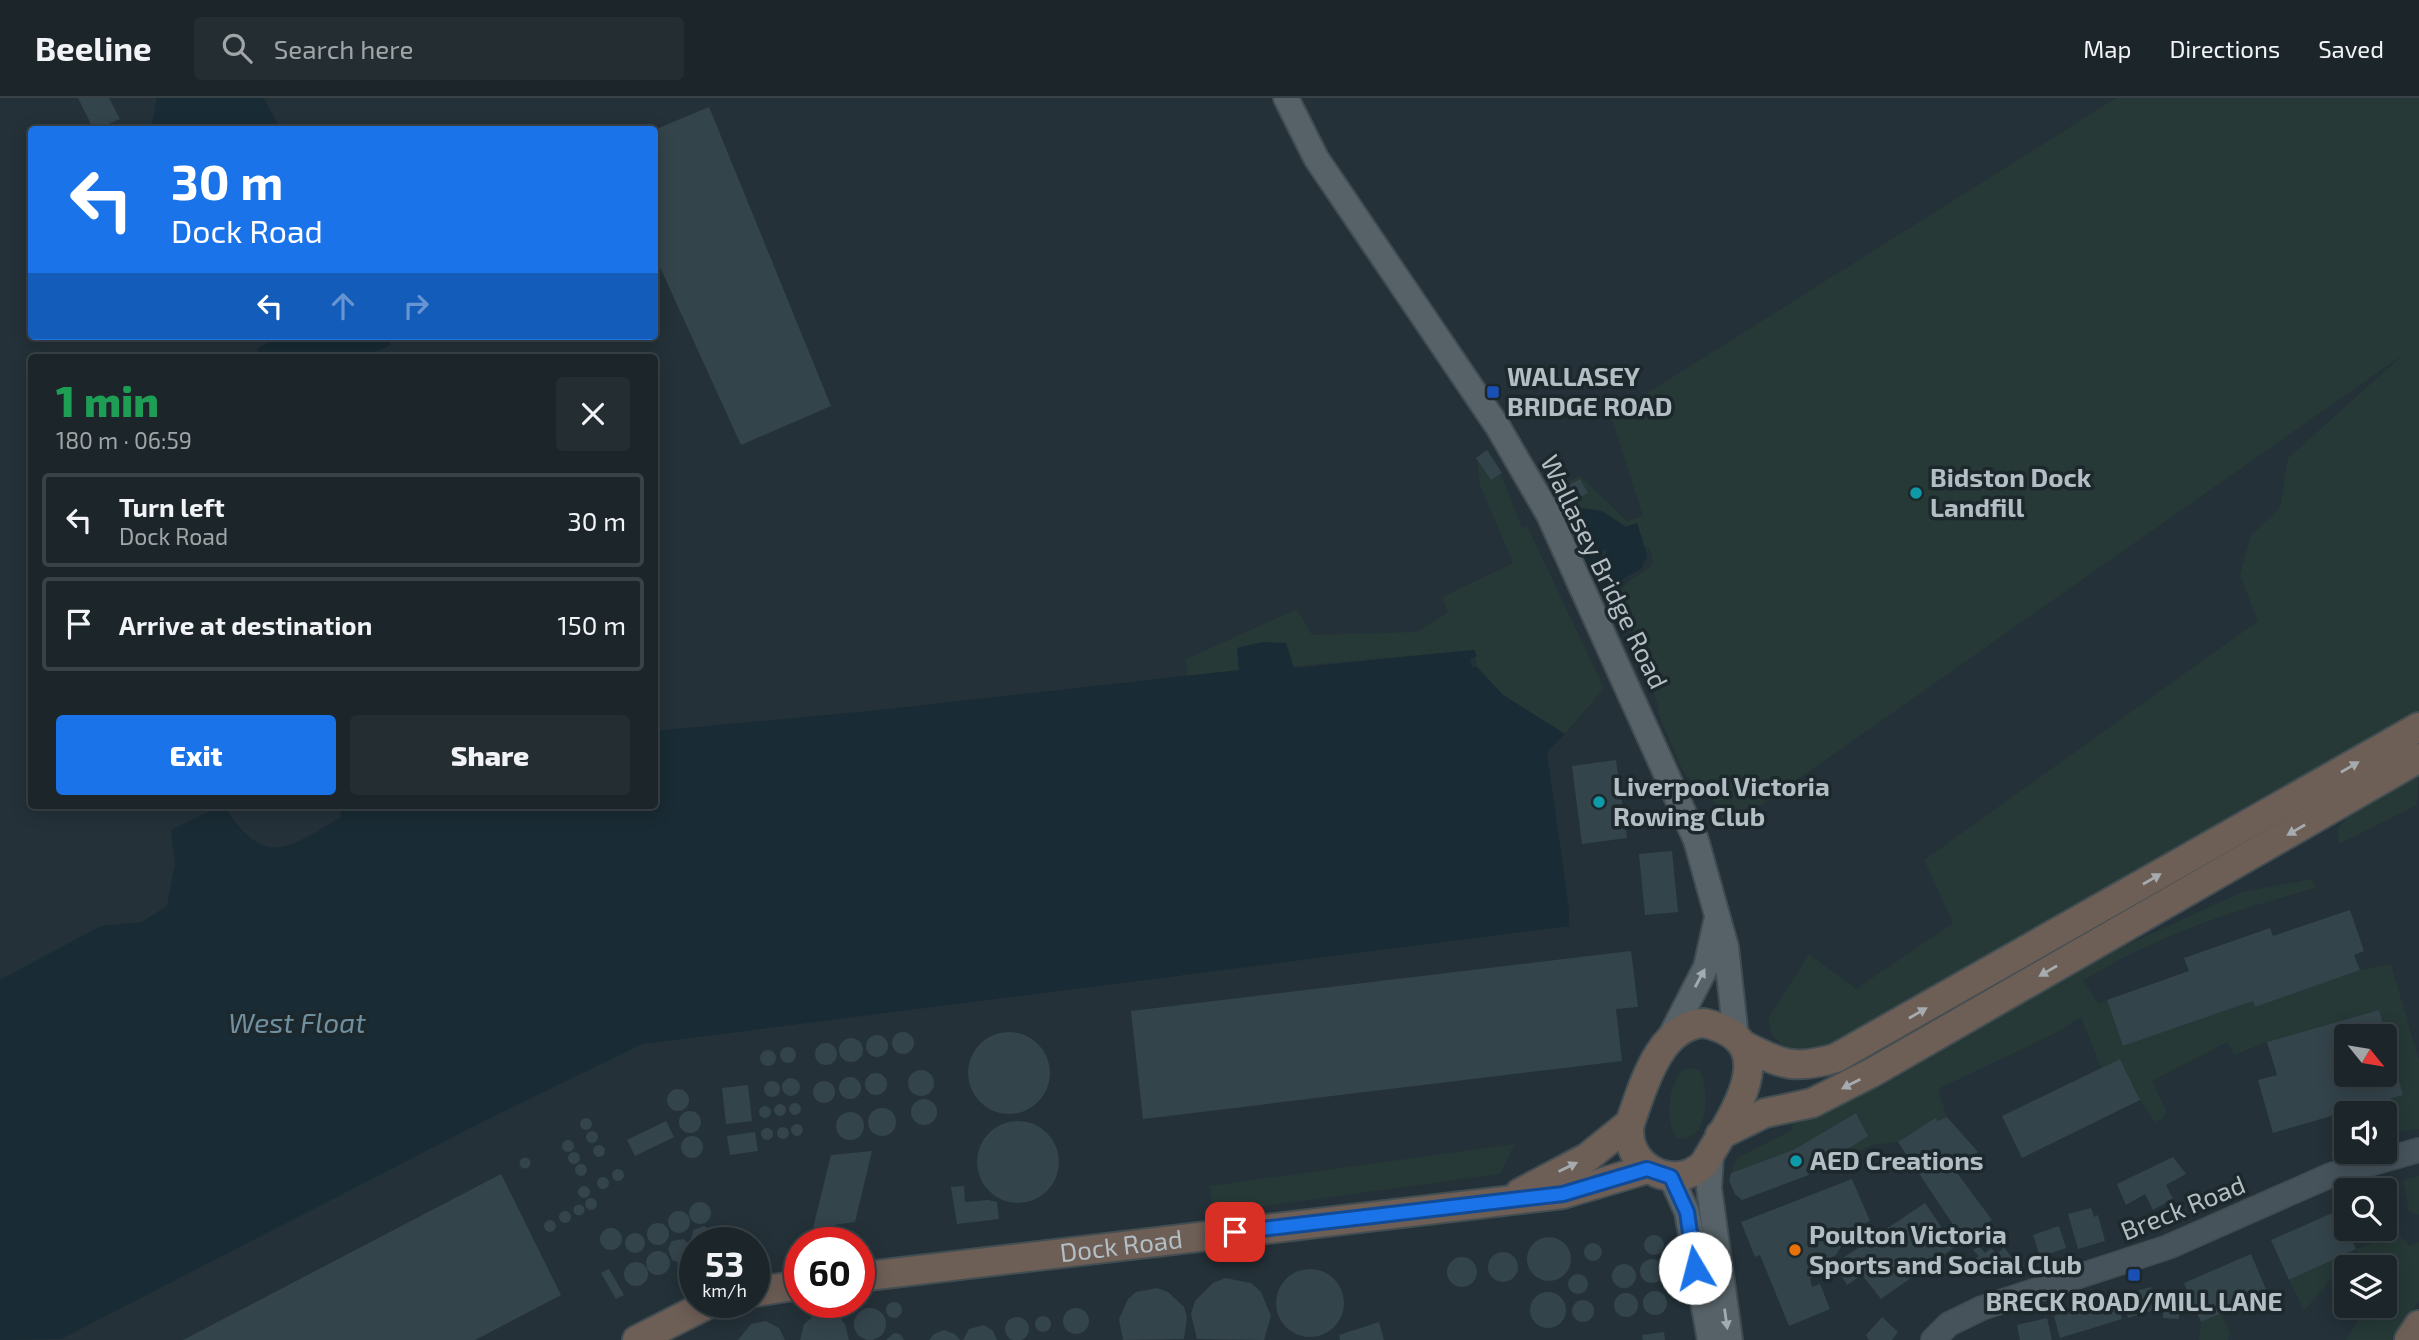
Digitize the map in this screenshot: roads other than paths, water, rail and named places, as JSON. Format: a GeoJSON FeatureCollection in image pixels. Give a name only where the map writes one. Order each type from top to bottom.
{"type":"FeatureCollection","features":[{"type":"Feature","properties":{"kind":"highway"},"geometry":{"type":"LineString","coordinates":[[1740,1041],[1750,1065],[1747,1086],[1715,1144],[1695,1174],[1659,1173],[1631,1150],[1627,1135],[1638,1099],[1670,1038],[1693,1024],[1704,1023],[1724,1028],[1769,1059],[1805,1067],[1836,1058],[2419,727]]}},
{"type":"Feature","properties":{"kind":"highway"},"geometry":{"type":"LineString","coordinates":[[1715,1144],[1765,1113],[1812,1103],[1873,1072],[2419,758]]}},
{"type":"Feature","properties":{"kind":"highway","name":"Dock Road"},"geometry":{"type":"LineString","coordinates":[[1508,1199],[1588,1157],[1630,1122]]}},
{"type":"Feature","properties":{"kind":"highway","name":"Dock Road"},"geometry":{"type":"LineString","coordinates":[[875,1275],[1563,1194],[1659,1173]]}},
{"type":"Feature","properties":{"kind":"highway"},"geometry":{"type":"LineString","coordinates":[[637,1340],[680,1318]]}},
{"type":"Feature","properties":{"kind":"highway"},"geometry":{"type":"LineString","coordinates":[[2409,1340],[2419,1325]]}},
{"type":"Feature","properties":{"kind":"main road","name":"Wallasey Bridge Road"},"geometry":{"type":"LineString","coordinates":[[1286,98],[1316,158],[1498,427],[1549,515],[1696,840],[1726,947],[1740,1041]]}},
{"type":"Feature","properties":{"kind":"main road"},"geometry":{"type":"LineString","coordinates":[[1670,1038],[1706,967],[1717,915]]}},
{"type":"Feature","properties":{"kind":"main road"},"geometry":{"type":"LineString","coordinates":[[1715,1144],[1709,1188],[1730,1340]]}},
{"type":"Feature","properties":{"kind":"main road","name":"Breck Road"},"geometry":{"type":"LineString","coordinates":[[1933,1340],[1949,1324],[1982,1308],[2178,1243],[2331,1175],[2419,1150]]}},
{"type":"Feature","properties":{"kind":"main road"},"geometry":{"type":"LineString","coordinates":[[1659,1173],[1687,1212],[1710,1340]]}},
{"type":"Feature","properties":{"kind":"water"},"geometry":{"type":"Polygon","coordinates":[[[157,98],[264,98],[278,126],[152,126],[157,98]]]}},
{"type":"Feature","properties":{"kind":"water"},"geometry":{"type":"Polygon","coordinates":[[[265,340],[388,340],[391,345],[377,351],[378,354],[260,354],[257,349],[267,343],[265,340]]]}},
{"type":"Feature","properties":{"kind":"water"},"geometry":{"type":"Polygon","coordinates":[[[1573,507],[1602,511],[1626,527],[1637,523],[1647,556],[1641,569],[1617,582],[1608,568],[1606,548],[1600,553],[1625,623],[1622,638],[1561,510],[1573,507]]]}},
{"type":"Feature","properties":{"kind":"water","name":"West Float"},"geometry":{"type":"Polygon","coordinates":[[[1262,642],[1286,643],[1294,668],[1474,650],[1477,656],[1470,659],[1472,667],[1477,667],[1503,695],[1565,734],[1547,752],[1569,926],[642,1044],[486,1120],[61,1339],[0,1340],[0,980],[101,926],[142,922],[167,906],[175,864],[171,830],[215,809],[226,809],[251,839],[264,846],[277,847],[305,838],[341,817],[340,809],[658,809],[658,731],[870,711],[1239,670],[1237,648],[1262,642]]]}},
{"type":"Feature","properties":{"kind":"place","name":"WALLASEY BRIDGE ROAD"},"geometry":{"type":"Point","coordinates":[1493,392]}},
{"type":"Feature","properties":{"kind":"place","name":"Bidston Dock Landfill"},"geometry":{"type":"Point","coordinates":[1916,493]}},
{"type":"Feature","properties":{"kind":"place","name":"Liverpool Victoria Rowing Club"},"geometry":{"type":"Point","coordinates":[1599,802]}},
{"type":"Feature","properties":{"kind":"place","name":"AED Creations"},"geometry":{"type":"Point","coordinates":[1796,1161]}},
{"type":"Feature","properties":{"kind":"place","name":"Poulton Victoria Sports and Social Club"},"geometry":{"type":"Point","coordinates":[1795,1250]}},
{"type":"Feature","properties":{"kind":"place","name":"BRECK ROAD/MILL LANE"},"geometry":{"type":"Point","coordinates":[2134,1275]}}]}
